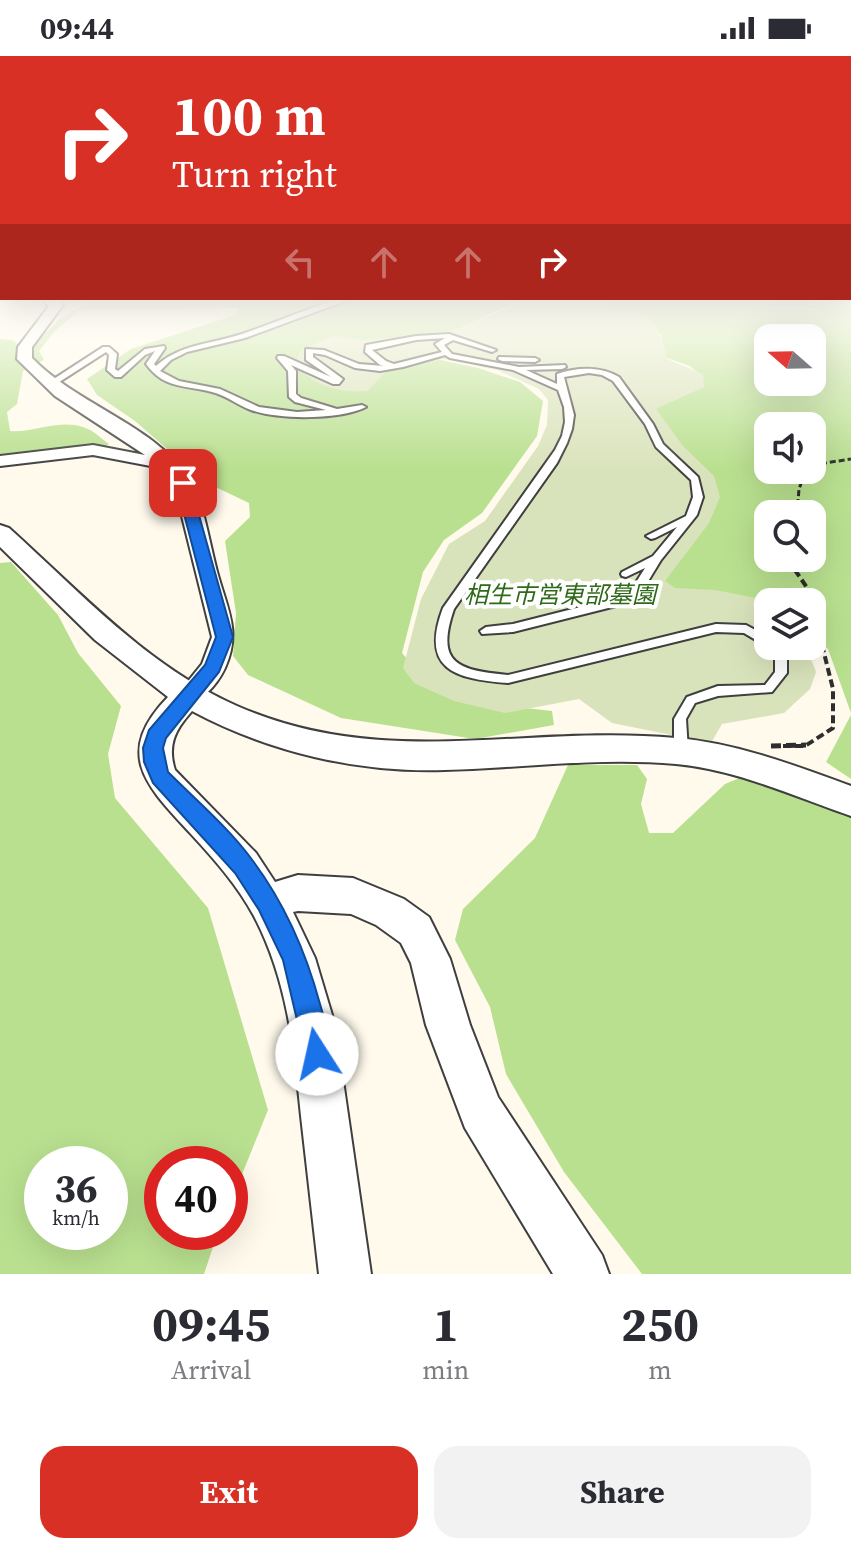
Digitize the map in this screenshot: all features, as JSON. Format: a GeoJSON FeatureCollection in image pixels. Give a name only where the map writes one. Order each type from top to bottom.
{"type":"FeatureCollection","features":[{"type":"Feature","properties":{"kind":"street"},"geometry":{"type":"LineString","coordinates":[[24,355],[24,359],[50,384],[170,464],[183,483],[224,637],[213,668],[156,735],[154,762],[160,777],[243,865],[267,903],[295,958],[313,1025],[345,1274]]}},
{"type":"Feature","properties":{"kind":"street"},"geometry":{"type":"LineString","coordinates":[[0,461],[93,450],[170,464]]}},
{"type":"Feature","properties":{"kind":"street"},"geometry":{"type":"LineString","coordinates":[[7,546],[131,656],[189,695],[228,716],[276,733],[381,755],[439,757],[607,748],[681,751],[734,761],[851,801]]}},
{"type":"Feature","properties":{"kind":"street"},"geometry":{"type":"LineString","coordinates":[[267,903],[298,893],[353,896],[390,912],[415,930],[430,959],[448,1025],[481,1112],[497,1142],[583,1274]]}},
{"type":"Feature","properties":{"kind":"lane"},"geometry":{"type":"LineString","coordinates":[[50,384],[97,355]]}},
{"type":"Feature","properties":{"kind":"lane"},"geometry":{"type":"LineString","coordinates":[[113,355],[111,370],[118,375],[138,355]]}},
{"type":"Feature","properties":{"kind":"lane"},"geometry":{"type":"LineString","coordinates":[[156,355],[150,364],[155,371],[176,383],[215,389],[256,409],[294,415],[362,407]]}},
{"type":"Feature","properties":{"kind":"lane"},"geometry":{"type":"LineString","coordinates":[[155,371],[174,355]]}},
{"type":"Feature","properties":{"kind":"lane"},"geometry":{"type":"LineString","coordinates":[[309,355],[309,358],[339,379],[336,382],[281,358],[292,371],[292,395],[310,404],[341,411]]}},
{"type":"Feature","properties":{"kind":"lane"},"geometry":{"type":"LineString","coordinates":[[331,355],[365,367],[394,366],[439,355]]}},
{"type":"Feature","properties":{"kind":"lane"},"geometry":{"type":"LineString","coordinates":[[374,355],[383,363],[394,366]]}},
{"type":"Feature","properties":{"kind":"lane"},"geometry":{"type":"LineString","coordinates":[[454,355],[515,368],[562,367]]}},
{"type":"Feature","properties":{"kind":"lane"},"geometry":{"type":"LineString","coordinates":[[475,360],[535,360]]}},
{"type":"Feature","properties":{"kind":"lane"},"geometry":{"type":"LineString","coordinates":[[515,368],[562,389]]}},
{"type":"Feature","properties":{"kind":"lane"},"geometry":{"type":"LineString","coordinates":[[486,631],[513,628],[632,598],[657,558],[692,515],[698,497],[695,479],[659,445],[649,424],[616,379],[610,374],[566,373],[560,376],[569,410],[565,439],[552,463],[449,596],[437,643],[446,660],[475,677],[508,679],[716,628],[746,629],[754,634]]}},
{"type":"Feature","properties":{"kind":"lane"},"geometry":{"type":"LineString","coordinates":[[651,536],[692,515]]}},
{"type":"Feature","properties":{"kind":"lane"},"geometry":{"type":"LineString","coordinates":[[626,574],[657,558]]}},
{"type":"Feature","properties":{"kind":"lane"},"geometry":{"type":"LineString","coordinates":[[681,751],[680,719],[691,700],[718,691],[768,689],[781,673],[781,660]]}},
{"type":"Feature","properties":{"kind":"path"},"geometry":{"type":"LineString","coordinates":[[826,463],[851,459]]}},
{"type":"Feature","properties":{"kind":"path"},"geometry":{"type":"LineString","coordinates":[[734,761],[736,745],[805,746],[833,728],[833,689],[826,660]]}},
{"type":"Feature","properties":{"kind":"green space"},"geometry":{"type":"Polygon","coordinates":[[[0,355],[41,355],[44,360],[23,371],[17,404],[7,412],[10,431],[78,426],[91,430],[109,444],[100,450],[0,459],[0,355]]]}},
{"type":"Feature","properties":{"kind":"green space"},"geometry":{"type":"Polygon","coordinates":[[[122,355],[417,355],[478,368],[520,382],[543,401],[537,436],[482,513],[444,540],[423,572],[402,653],[429,684],[482,703],[552,711],[554,725],[475,739],[341,718],[248,675],[233,656],[236,613],[225,541],[250,517],[249,503],[205,482],[135,421],[97,395],[87,379],[122,355]]]}},
{"type":"Feature","properties":{"kind":"green space","name":"相生市営東部墓園"},"geometry":{"type":"Polygon","coordinates":[[[299,355],[666,355],[667,359],[703,374],[704,387],[656,409],[683,446],[714,476],[720,497],[709,523],[665,581],[675,588],[715,590],[754,598],[754,660],[811,660],[816,672],[810,689],[784,713],[722,724],[711,743],[612,723],[579,699],[505,713],[454,701],[414,683],[403,668],[421,599],[449,544],[485,521],[538,446],[547,425],[548,400],[539,389],[497,370],[443,359],[386,372],[367,391],[326,386],[295,362],[299,355]]]}},
{"type":"Feature","properties":{"kind":"green space"},"geometry":{"type":"Polygon","coordinates":[[[661,355],[754,355],[754,396],[826,396],[826,355],[851,355],[851,713],[826,648],[826,588],[754,588],[754,600],[656,597],[647,405],[700,375],[690,366],[661,355]]]}},
{"type":"Feature","properties":{"kind":"green space"},"geometry":{"type":"Polygon","coordinates":[[[11,562],[58,615],[78,653],[121,706],[108,754],[115,798],[208,908],[268,1110],[248,1159],[248,1146],[144,1146],[144,1250],[212,1250],[204,1274],[0,1274],[0,563],[11,562]]]}},
{"type":"Feature","properties":{"kind":"green space"},"geometry":{"type":"Polygon","coordinates":[[[851,715],[851,779],[826,762],[851,715]]]}},
{"type":"Feature","properties":{"kind":"green space"},"geometry":{"type":"Polygon","coordinates":[[[568,765],[637,765],[647,779],[641,804],[649,833],[673,833],[725,784],[747,775],[851,813],[851,1274],[642,1274],[564,1172],[506,1074],[490,1007],[455,940],[463,909],[535,838],[568,765]]]}},
{"type":"Feature","properties":{"kind":"route"},"geometry":{"type":"LineString","coordinates":[[183,483],[224,637],[213,668],[156,735],[154,762],[160,777],[243,865],[267,903],[295,958],[313,1025],[317,1054]]}}]}
